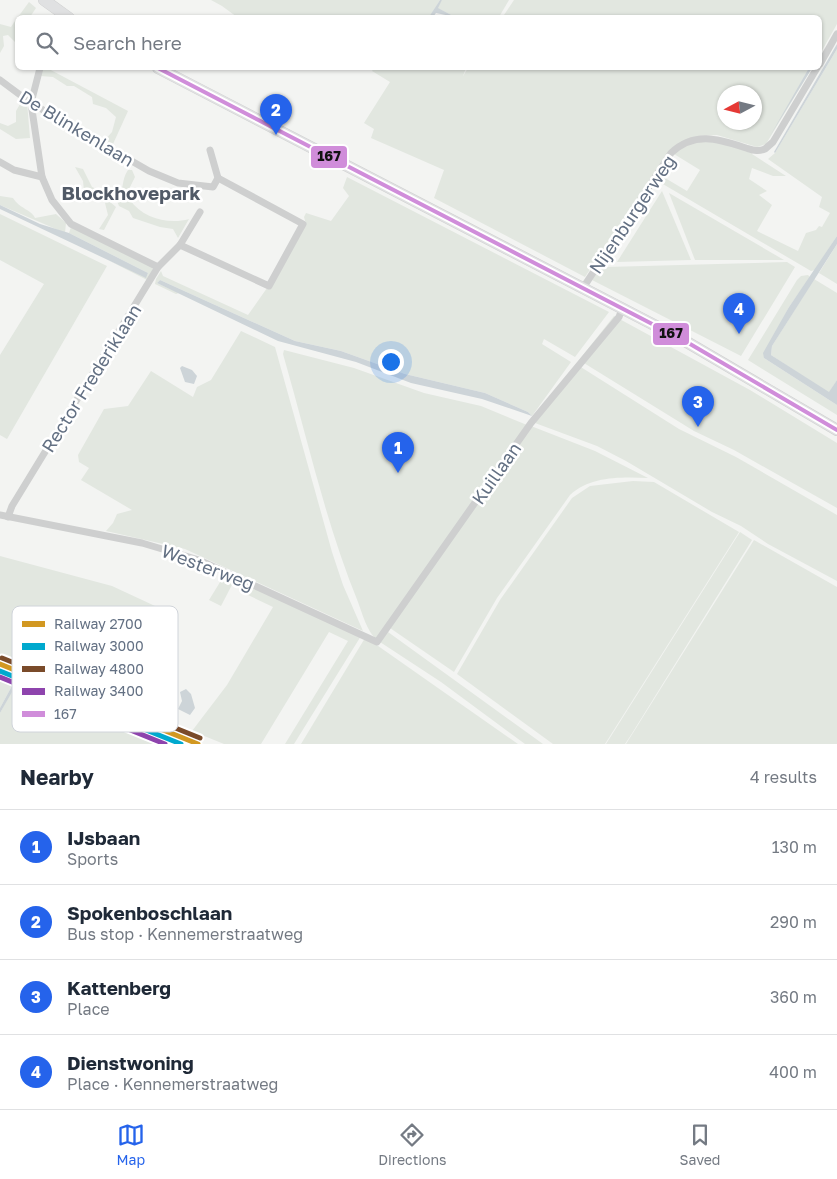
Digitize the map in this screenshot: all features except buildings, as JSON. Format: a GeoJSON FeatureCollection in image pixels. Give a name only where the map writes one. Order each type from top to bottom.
{"type":"FeatureCollection","features":[{"type":"Feature","properties":{"kind":"main road"},"geometry":{"type":"LineString","coordinates":[[49,2],[64,15]]}},
{"type":"Feature","properties":{"kind":"main road"},"geometry":{"type":"LineString","coordinates":[[162,70],[584,288],[621,313],[702,351],[837,430]]}},
{"type":"Feature","properties":{"kind":"street"},"geometry":{"type":"LineString","coordinates":[[822,60],[837,34]]}},
{"type":"Feature","properties":{"kind":"street"},"geometry":{"type":"LineString","coordinates":[[39,70],[30,103],[42,177],[52,200],[69,222],[158,267]]}},
{"type":"Feature","properties":{"kind":"street","name":"Nijenburgerweg"},"geometry":{"type":"LineString","coordinates":[[584,288],[671,153],[688,141],[705,137],[753,150],[765,149],[773,142],[816,70]]}},
{"type":"Feature","properties":{"kind":"street","name":"De Blinkenlaan"},"geometry":{"type":"LineString","coordinates":[[0,80],[30,103],[149,171],[178,183],[213,187],[218,178]]}},
{"type":"Feature","properties":{"kind":"street"},"geometry":{"type":"LineString","coordinates":[[180,244],[269,286],[304,224],[218,178],[210,150]]}},
{"type":"Feature","properties":{"kind":"street"},"geometry":{"type":"LineString","coordinates":[[0,162],[14,170],[42,177]]}},
{"type":"Feature","properties":{"kind":"street","name":"Rector Frederiklaan"},"geometry":{"type":"LineString","coordinates":[[8,517],[12,506],[158,267],[180,244],[200,212]]}},
{"type":"Feature","properties":{"kind":"street","name":"Kuillaan"},"geometry":{"type":"LineString","coordinates":[[377,642],[531,423],[621,313]]}},
{"type":"Feature","properties":{"kind":"street","name":"Westerweg"},"geometry":{"type":"LineString","coordinates":[[0,515],[142,542],[199,560],[377,642]]}},
{"type":"Feature","properties":{"kind":"shaded area"},"geometry":{"type":"Polygon","coordinates":[[[211,0],[440,0],[431,15],[234,15],[211,0]]]}},
{"type":"Feature","properties":{"kind":"shaded area"},"geometry":{"type":"Polygon","coordinates":[[[440,0],[442,0],[438,8],[451,15],[436,13],[430,15],[440,0]]]}},
{"type":"Feature","properties":{"kind":"shaded area"},"geometry":{"type":"Polygon","coordinates":[[[442,0],[509,0],[500,15],[451,15],[437,8],[442,0]]]}},
{"type":"Feature","properties":{"kind":"shaded area"},"geometry":{"type":"Polygon","coordinates":[[[514,0],[837,0],[837,24],[822,50],[822,15],[504,15],[514,0]]]}},
{"type":"Feature","properties":{"kind":"shaded area"},"geometry":{"type":"Polygon","coordinates":[[[29,2],[36,8],[31,15],[19,15],[29,2]]]}},
{"type":"Feature","properties":{"kind":"shaded area"},"geometry":{"type":"Polygon","coordinates":[[[15,21],[15,42],[8,35],[3,36],[4,46],[0,53],[0,24],[11,27],[15,21]]]}},
{"type":"Feature","properties":{"kind":"shaded area"},"geometry":{"type":"Polygon","coordinates":[[[837,44],[837,49],[775,153],[774,152],[837,44]]]}},
{"type":"Feature","properties":{"kind":"shaded area"},"geometry":{"type":"Polygon","coordinates":[[[837,49],[837,236],[815,270],[811,271],[656,180],[672,157],[677,160],[678,167],[672,167],[665,178],[687,191],[700,170],[674,154],[682,147],[692,143],[702,141],[723,143],[753,151],[752,154],[786,176],[773,176],[752,168],[749,179],[767,191],[759,195],[772,205],[757,231],[798,251],[806,233],[816,230],[819,226],[822,227],[830,213],[819,207],[822,197],[768,159],[775,153],[837,49]]]}},
{"type":"Feature","properties":{"kind":"shaded area"},"geometry":{"type":"Polygon","coordinates":[[[42,70],[51,70],[128,111],[113,144],[105,140],[112,132],[116,117],[106,108],[93,104],[92,97],[74,86],[67,86],[53,77],[40,76],[42,70]]]}},
{"type":"Feature","properties":{"kind":"shaded area"},"geometry":{"type":"Polygon","coordinates":[[[373,70],[465,70],[463,76],[467,70],[811,70],[766,144],[757,147],[717,135],[699,136],[664,159],[585,277],[434,198],[444,170],[371,138],[374,129],[364,123],[390,82],[373,70]]]}},
{"type":"Feature","properties":{"kind":"shaded area"},"geometry":{"type":"Polygon","coordinates":[[[808,70],[811,70],[770,136],[808,70]]]}},
{"type":"Feature","properties":{"kind":"shaded area"},"geometry":{"type":"Polygon","coordinates":[[[23,99],[27,102],[30,138],[16,139],[0,129],[0,123],[8,126],[16,122],[16,111],[23,99]]]}},
{"type":"Feature","properties":{"kind":"shaded area"},"geometry":{"type":"Polygon","coordinates":[[[75,167],[83,169],[92,187],[112,196],[110,202],[116,207],[104,230],[99,229],[108,215],[105,203],[87,195],[84,191],[83,181],[75,167]]]}},
{"type":"Feature","properties":{"kind":"shaded area"},"geometry":{"type":"Polygon","coordinates":[[[128,170],[132,170],[135,177],[130,187],[130,200],[141,211],[149,216],[165,220],[181,221],[189,219],[178,238],[173,229],[160,227],[133,218],[129,211],[119,206],[117,201],[128,170]]]}},
{"type":"Feature","properties":{"kind":"shaded area"},"geometry":{"type":"Polygon","coordinates":[[[347,177],[609,312],[575,357],[544,339],[542,344],[571,362],[532,416],[528,412],[485,393],[405,374],[341,351],[295,341],[160,280],[157,283],[179,293],[176,294],[155,284],[161,271],[163,276],[248,315],[267,288],[306,224],[304,217],[306,213],[331,221],[349,196],[343,188],[347,177]]]}},
{"type":"Feature","properties":{"kind":"shaded area"},"geometry":{"type":"Polygon","coordinates":[[[662,191],[691,260],[617,262],[662,191]]]}},
{"type":"Feature","properties":{"kind":"shaded area"},"geometry":{"type":"Polygon","coordinates":[[[669,193],[784,260],[695,260],[669,193]]]}},
{"type":"Feature","properties":{"kind":"shaded area"},"geometry":{"type":"Polygon","coordinates":[[[647,194],[653,194],[606,267],[787,262],[795,267],[741,356],[592,280],[647,194]]]}},
{"type":"Feature","properties":{"kind":"shaded area"},"geometry":{"type":"Polygon","coordinates":[[[0,196],[13,198],[35,218],[56,214],[66,223],[65,233],[0,205],[0,196]]]}},
{"type":"Feature","properties":{"kind":"shaded area"},"geometry":{"type":"Polygon","coordinates":[[[0,205],[40,224],[69,233],[148,273],[146,278],[0,209],[0,205]]]}},
{"type":"Feature","properties":{"kind":"shaded area"},"geometry":{"type":"Polygon","coordinates":[[[0,214],[107,266],[7,439],[0,435],[0,355],[44,284],[0,260],[0,214]]]}},
{"type":"Feature","properties":{"kind":"shaded area"},"geometry":{"type":"Polygon","coordinates":[[[71,227],[151,266],[153,269],[147,280],[108,260],[146,277],[148,273],[69,233],[71,227]]]}},
{"type":"Feature","properties":{"kind":"shaded area"},"geometry":{"type":"Polygon","coordinates":[[[837,236],[837,244],[772,346],[771,355],[829,392],[837,380],[837,405],[764,358],[763,353],[789,307],[837,236]]]}},
{"type":"Feature","properties":{"kind":"shaded area"},"geometry":{"type":"Polygon","coordinates":[[[837,244],[837,284],[819,273],[837,244]]]}},
{"type":"Feature","properties":{"kind":"shaded area"},"geometry":{"type":"Polygon","coordinates":[[[808,275],[810,277],[789,307],[764,358],[837,405],[837,415],[748,360],[797,280],[801,276],[808,275]]]}},
{"type":"Feature","properties":{"kind":"shaded area"},"geometry":{"type":"Polygon","coordinates":[[[814,279],[837,293],[837,380],[829,393],[771,355],[772,346],[814,279]]]}},
{"type":"Feature","properties":{"kind":"shaded area"},"geometry":{"type":"Polygon","coordinates":[[[160,280],[295,341],[341,351],[405,374],[485,393],[528,412],[532,416],[482,399],[411,383],[356,362],[278,341],[157,283],[160,280]]]}},
{"type":"Feature","properties":{"kind":"shaded area"},"geometry":{"type":"Polygon","coordinates":[[[614,316],[750,390],[837,443],[837,508],[734,450],[694,431],[579,360],[614,316]]]}},
{"type":"Feature","properties":{"kind":"shaded area"},"geometry":{"type":"Polygon","coordinates":[[[241,331],[275,347],[332,552],[343,585],[363,631],[185,549],[106,531],[113,523],[117,514],[132,510],[81,480],[89,468],[79,462],[78,455],[104,409],[128,406],[151,371],[193,397],[197,387],[211,380],[241,331]]]}},
{"type":"Feature","properties":{"kind":"shaded area"},"geometry":{"type":"Polygon","coordinates":[[[284,350],[354,368],[424,393],[481,406],[527,425],[376,639],[365,622],[336,541],[317,479],[283,354],[284,350]]]}},
{"type":"Feature","properties":{"kind":"shaded area"},"geometry":{"type":"Polygon","coordinates":[[[576,364],[679,429],[736,457],[837,515],[837,581],[768,544],[741,526],[712,512],[626,461],[597,446],[535,423],[576,364]]]}},
{"type":"Feature","properties":{"kind":"shaded area"},"geometry":{"type":"Polygon","coordinates":[[[182,366],[192,370],[197,376],[194,384],[185,382],[180,368],[182,366]]]}},
{"type":"Feature","properties":{"kind":"shaded area"},"geometry":{"type":"Polygon","coordinates":[[[531,426],[595,451],[648,478],[606,479],[587,484],[570,495],[497,598],[454,672],[390,628],[531,426]]]}},
{"type":"Feature","properties":{"kind":"shaded area"},"geometry":{"type":"Polygon","coordinates":[[[633,481],[654,482],[739,532],[605,744],[553,744],[457,674],[500,600],[572,498],[590,486],[633,481]]]}},
{"type":"Feature","properties":{"kind":"shaded area"},"geometry":{"type":"Polygon","coordinates":[[[740,532],[752,540],[631,735],[625,744],[606,744],[740,532]]]}},
{"type":"Feature","properties":{"kind":"shaded area"},"geometry":{"type":"Polygon","coordinates":[[[754,540],[837,587],[837,744],[626,744],[754,540]]]}},
{"type":"Feature","properties":{"kind":"shaded area"},"geometry":{"type":"Polygon","coordinates":[[[0,556],[112,586],[155,606],[12,606],[12,661],[0,656],[0,556]]]}},
{"type":"Feature","properties":{"kind":"shaded area"},"geometry":{"type":"Polygon","coordinates":[[[225,574],[235,579],[221,606],[209,600],[225,574]]]}},
{"type":"Feature","properties":{"kind":"shaded area"},"geometry":{"type":"Polygon","coordinates":[[[250,586],[361,636],[294,744],[285,744],[348,641],[329,632],[261,744],[224,744],[192,731],[227,685],[273,607],[248,595],[250,586]]]}},
{"type":"Feature","properties":{"kind":"shaded area"},"geometry":{"type":"Polygon","coordinates":[[[388,632],[543,744],[525,744],[441,682],[380,642],[388,632]]]}},
{"type":"Feature","properties":{"kind":"shaded area"},"geometry":{"type":"Polygon","coordinates":[[[365,638],[371,641],[518,744],[301,744],[365,638]]]}},
{"type":"Feature","properties":{"kind":"shaded area"},"geometry":{"type":"Polygon","coordinates":[[[0,675],[12,680],[12,684],[0,678],[0,675]]]}},
{"type":"Feature","properties":{"kind":"shaded area"},"geometry":{"type":"Polygon","coordinates":[[[0,678],[12,684],[12,686],[0,708],[0,678]]]}},
{"type":"Feature","properties":{"kind":"shaded area"},"geometry":{"type":"Polygon","coordinates":[[[12,686],[12,692],[0,713],[0,708],[12,686]]]}},
{"type":"Feature","properties":{"kind":"shaded area"},"geometry":{"type":"Polygon","coordinates":[[[186,689],[191,694],[195,708],[190,715],[178,709],[182,701],[180,692],[186,689]]]}},
{"type":"Feature","properties":{"kind":"shaded area"},"geometry":{"type":"Polygon","coordinates":[[[12,691],[12,732],[132,732],[162,744],[0,744],[0,713],[12,691]]]}},
{"type":"Feature","properties":{"kind":"shaded area"},"geometry":{"type":"Polygon","coordinates":[[[132,732],[140,732],[170,744],[162,744],[132,732]]]}},
{"type":"Feature","properties":{"kind":"rail line","name":"4800"},"geometry":{"type":"LineString","coordinates":[[2,658],[12,662]]}},
{"type":"Feature","properties":{"kind":"rail line","name":"2700"},"geometry":{"type":"LineString","coordinates":[[0,664],[12,669]]}},
{"type":"Feature","properties":{"kind":"rail line","name":"3000"},"geometry":{"type":"LineString","coordinates":[[0,671],[12,676]]}},
{"type":"Feature","properties":{"kind":"rail line","name":"3400"},"geometry":{"type":"LineString","coordinates":[[0,677],[12,682]]}},
{"type":"Feature","properties":{"kind":"rail line","name":"4800"},"geometry":{"type":"LineString","coordinates":[[178,729],[200,738]]}},
{"type":"Feature","properties":{"kind":"rail line","name":"3400"},"geometry":{"type":"LineString","coordinates":[[135,732],[165,744]]}},
{"type":"Feature","properties":{"kind":"rail line","name":"3000"},"geometry":{"type":"LineString","coordinates":[[151,732],[181,744]]}},
{"type":"Feature","properties":{"kind":"rail line","name":"2700"},"geometry":{"type":"LineString","coordinates":[[168,732],[198,744]]}},
{"type":"Feature","properties":{"kind":"transit line","name":"167"},"geometry":{"type":"LineString","coordinates":[[162,70],[685,341],[837,430]]}},
{"type":"Feature","properties":{"kind":"place","name":"Spokenboschlaan"},"geometry":{"type":"Point","coordinates":[276,135]}},
{"type":"Feature","properties":{"kind":"place","name":"Dienstwoning"},"geometry":{"type":"Point","coordinates":[739,334]}},
{"type":"Feature","properties":{"kind":"place","name":"Kattenberg"},"geometry":{"type":"Point","coordinates":[698,427]}},
{"type":"Feature","properties":{"kind":"place","name":"IJsbaan"},"geometry":{"type":"Point","coordinates":[398,473]}},
{"type":"Feature","properties":{"kind":"district","name":"Blockhovepark"},"geometry":{"type":"Point","coordinates":[131,192]}}]}
